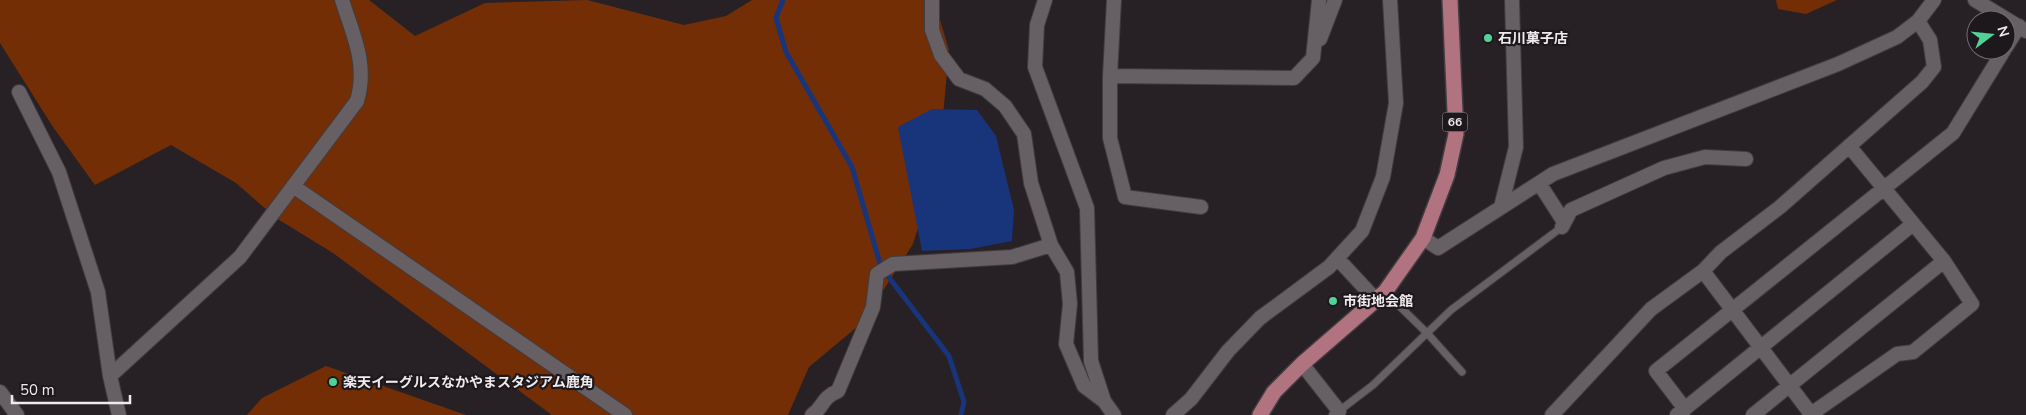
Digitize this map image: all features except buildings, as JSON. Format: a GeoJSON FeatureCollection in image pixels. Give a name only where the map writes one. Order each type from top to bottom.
{"type":"FeatureCollection","features":[{"type":"Feature","properties":{"kind":"main road","name":"66"},"geometry":{"type":"LineString","coordinates":[[1260,415],[1274,392],[1302,364],[1381,296],[1423,238],[1447,175],[1456,134],[1450,0]]}},
{"type":"Feature","properties":{"kind":"street"},"geometry":{"type":"LineString","coordinates":[[110,376],[240,257],[357,101],[362,64],[342,0]]}},
{"type":"Feature","properties":{"kind":"street"},"geometry":{"type":"LineString","coordinates":[[932,0],[932,30],[941,55],[959,79],[985,89],[1005,106],[1024,134],[1031,183],[1051,244],[1067,272],[1070,304],[1066,344],[1084,386],[1104,401],[1114,415]]}},
{"type":"Feature","properties":{"kind":"street"},"geometry":{"type":"LineString","coordinates":[[1045,0],[1038,25],[1035,67],[1087,208],[1091,360],[1104,401]]}},
{"type":"Feature","properties":{"kind":"street"},"geometry":{"type":"LineString","coordinates":[[1114,0],[1110,76],[1110,138],[1125,197],[1201,207]]}},
{"type":"Feature","properties":{"kind":"street"},"geometry":{"type":"LineString","coordinates":[[1313,58],[1320,0]]}},
{"type":"Feature","properties":{"kind":"street"},"geometry":{"type":"LineString","coordinates":[[1110,76],[1294,78],[1313,58],[1336,0]]}},
{"type":"Feature","properties":{"kind":"street"},"geometry":{"type":"LineString","coordinates":[[1173,415],[1191,398],[1228,351],[1260,318],[1329,267],[1362,231],[1382,177],[1396,103],[1390,0]]}},
{"type":"Feature","properties":{"kind":"street"},"geometry":{"type":"LineString","coordinates":[[1501,207],[1516,147],[1512,0]]}},
{"type":"Feature","properties":{"kind":"street"},"geometry":{"type":"LineString","coordinates":[[1423,238],[1438,248],[1553,174],[1838,64],[1897,37],[1918,21],[1934,0]]}},
{"type":"Feature","properties":{"kind":"street"},"geometry":{"type":"LineString","coordinates":[[1984,2],[2024,29]]}},
{"type":"Feature","properties":{"kind":"street"},"geometry":{"type":"LineString","coordinates":[[1552,415],[1651,309],[1703,271],[1721,252],[1780,207],[1922,82],[1934,67],[1930,40],[1918,21]]}},
{"type":"Feature","properties":{"kind":"street"},"geometry":{"type":"LineString","coordinates":[[1913,224],[1681,412],[1656,371],[1953,132],[1998,60]]}},
{"type":"Feature","properties":{"kind":"street"},"geometry":{"type":"LineString","coordinates":[[19,92],[59,172],[98,292],[110,376],[119,415]]}},
{"type":"Feature","properties":{"kind":"street"},"geometry":{"type":"LineString","coordinates":[[1703,271],[1811,414],[1897,354],[1913,352],[1972,304],[1944,261],[1849,146]]}},
{"type":"Feature","properties":{"kind":"street"},"geometry":{"type":"LineString","coordinates":[[1563,225],[1571,210],[1664,168],[1705,157],[1746,159]]}},
{"type":"Feature","properties":{"kind":"street"},"geometry":{"type":"LineString","coordinates":[[1539,183],[1563,225]]}},
{"type":"Feature","properties":{"kind":"street"},"geometry":{"type":"LineString","coordinates":[[293,186],[625,415]]}},
{"type":"Feature","properties":{"kind":"street"},"geometry":{"type":"LineString","coordinates":[[812,415],[818,411],[827,395],[838,391],[873,307],[877,274],[893,264],[1012,257],[1051,244]]}},
{"type":"Feature","properties":{"kind":"street"},"geometry":{"type":"LineString","coordinates":[[1336,258],[1381,296]]}},
{"type":"Feature","properties":{"kind":"street"},"geometry":{"type":"LineString","coordinates":[[1753,415],[1944,261]]}},
{"type":"Feature","properties":{"kind":"street"},"geometry":{"type":"LineString","coordinates":[[1302,364],[1338,413]]}},
{"type":"Feature","properties":{"kind":"street"},"geometry":{"type":"LineString","coordinates":[[0,392],[17,415]]}},
{"type":"Feature","properties":{"kind":"lane"},"geometry":{"type":"LineString","coordinates":[[1338,413],[1373,385],[1451,310],[1563,225]]}},
{"type":"Feature","properties":{"kind":"lane"},"geometry":{"type":"LineString","coordinates":[[1381,296],[1427,333],[1462,372]]}},
{"type":"Feature","properties":{"kind":"shaded area"},"geometry":{"type":"Polygon","coordinates":[[[0,0],[369,0],[415,36],[485,3],[587,0],[684,25],[726,16],[752,0],[934,0],[949,50],[939,160],[913,244],[863,322],[809,367],[788,415],[552,415],[333,253],[276,218],[236,183],[171,145],[95,185],[53,127],[0,43],[0,0]]]}},
{"type":"Feature","properties":{"kind":"shaded area"},"geometry":{"type":"Polygon","coordinates":[[[1776,0],[1837,0],[1806,14],[1778,9],[1776,0]]]}},
{"type":"Feature","properties":{"kind":"shaded area","name":"楽天イーグルスなかやまスタジアム鹿角"},"geometry":{"type":"Polygon","coordinates":[[[326,366],[466,415],[247,415],[262,398],[326,366]]]}},
{"type":"Feature","properties":{"kind":"water"},"geometry":{"type":"Polygon","coordinates":[[[932,109],[977,110],[996,136],[1014,210],[1012,241],[970,249],[922,251],[898,127],[932,109]]]}},
{"type":"Feature","properties":{"kind":"waterway"},"geometry":{"type":"LineString","coordinates":[[783,0],[776,18],[786,52],[852,167],[881,267],[949,356],[964,402],[961,415]]}},
{"type":"Feature","properties":{"kind":"place","name":"石川菓子店"},"geometry":{"type":"Point","coordinates":[1488,38]}},
{"type":"Feature","properties":{"kind":"place","name":"市街地会館"},"geometry":{"type":"Point","coordinates":[1333,301]}},
{"type":"Feature","properties":{"kind":"place","name":"楽天イーグルスなかやまスタジアム鹿角"},"geometry":{"type":"Point","coordinates":[333,382]}}]}
